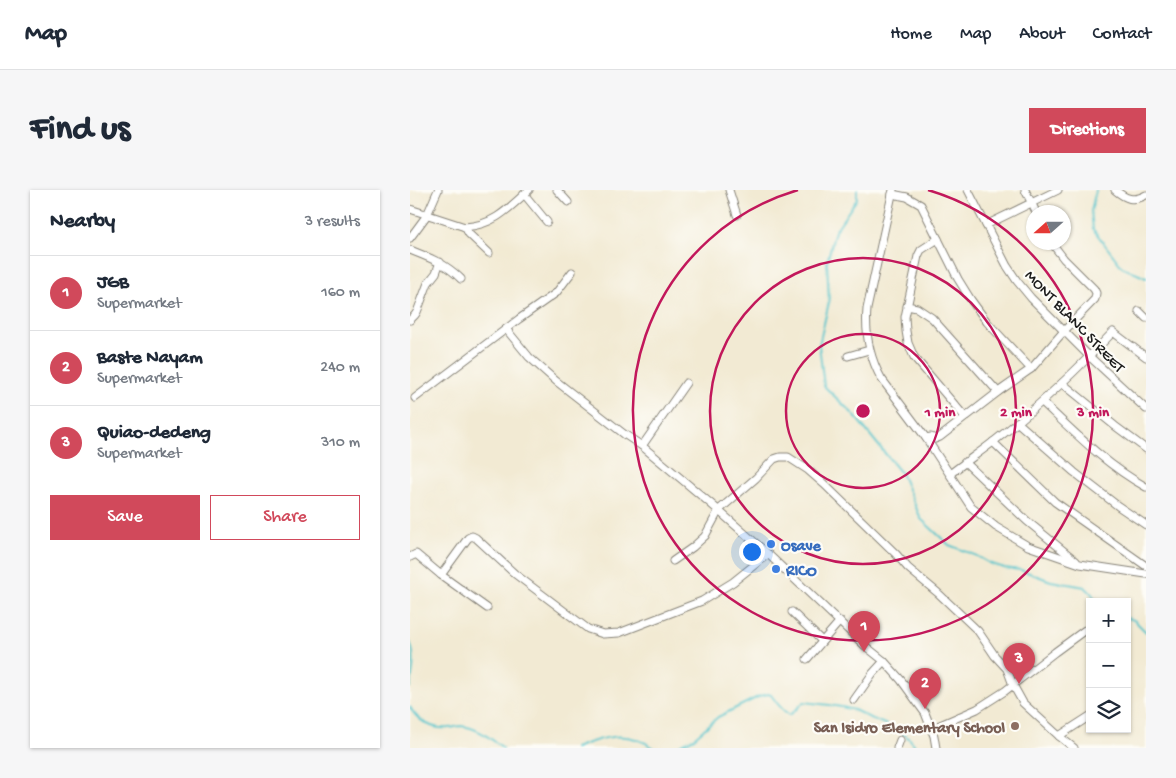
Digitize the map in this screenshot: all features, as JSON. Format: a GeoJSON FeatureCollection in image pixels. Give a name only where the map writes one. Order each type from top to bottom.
{"type":"FeatureCollection","features":[{"type":"Feature","properties":{"kind":"street"},"geometry":{"type":"LineString","coordinates":[[410,238],[426,215],[438,190]]}},
{"type":"Feature","properties":{"kind":"street"},"geometry":{"type":"LineString","coordinates":[[558,190],[568,202]]}},
{"type":"Feature","properties":{"kind":"street"},"geometry":{"type":"LineString","coordinates":[[729,190],[737,216]]}},
{"type":"Feature","properties":{"kind":"street","name":"MONT BLANC STREET"},"geometry":{"type":"LineString","coordinates":[[968,190],[1007,266],[1017,281],[1031,298],[1090,357],[1146,408]]}},
{"type":"Feature","properties":{"kind":"street"},"geometry":{"type":"LineString","coordinates":[[1025,190],[1031,203]]}},
{"type":"Feature","properties":{"kind":"street"},"geometry":{"type":"LineString","coordinates":[[986,225],[1058,190]]}},
{"type":"Feature","properties":{"kind":"street"},"geometry":{"type":"LineString","coordinates":[[1115,190],[1126,198],[1140,198],[1146,195]]}},
{"type":"Feature","properties":{"kind":"street"},"geometry":{"type":"LineString","coordinates":[[410,209],[465,227],[481,225],[495,220],[526,191],[547,222]]}},
{"type":"Feature","properties":{"kind":"street"},"geometry":{"type":"LineString","coordinates":[[1031,369],[987,322],[970,300],[938,240],[922,205],[892,192],[867,309],[866,322],[869,350],[876,369],[887,387],[926,438],[971,507],[996,527],[1028,546],[1080,564],[1146,574]]}},
{"type":"Feature","properties":{"kind":"street"},"geometry":{"type":"LineString","coordinates":[[465,227],[489,253]]}},
{"type":"Feature","properties":{"kind":"street"},"geometry":{"type":"LineString","coordinates":[[938,240],[921,250],[918,256],[905,317],[906,331],[914,357],[965,417]]}},
{"type":"Feature","properties":{"kind":"street"},"geometry":{"type":"LineString","coordinates":[[410,250],[440,262],[461,279]]}},
{"type":"Feature","properties":{"kind":"street"},"geometry":{"type":"LineString","coordinates":[[926,438],[940,437],[1031,369],[1064,330],[1095,299],[1094,289],[1057,250]]}},
{"type":"Feature","properties":{"kind":"street"},"geometry":{"type":"LineString","coordinates":[[410,320],[415,316],[428,284],[436,273],[440,262]]}},
{"type":"Feature","properties":{"kind":"street"},"geometry":{"type":"LineString","coordinates":[[415,398],[556,293],[572,272]]}},
{"type":"Feature","properties":{"kind":"street"},"geometry":{"type":"LineString","coordinates":[[907,306],[917,308],[932,318],[998,392]]}},
{"type":"Feature","properties":{"kind":"street"},"geometry":{"type":"LineString","coordinates":[[1146,312],[1139,311],[1146,318]]}},
{"type":"Feature","properties":{"kind":"street"},"geometry":{"type":"LineString","coordinates":[[506,329],[529,357],[556,381],[642,446],[719,510],[884,662],[901,680],[925,713],[936,748]]}},
{"type":"Feature","properties":{"kind":"street"},"geometry":{"type":"LineString","coordinates":[[950,474],[1042,402],[1090,357],[1113,332],[1146,357]]}},
{"type":"Feature","properties":{"kind":"street"},"geometry":{"type":"LineString","coordinates":[[848,356],[869,350]]}},
{"type":"Feature","properties":{"kind":"street"},"geometry":{"type":"LineString","coordinates":[[642,446],[686,383]]}},
{"type":"Feature","properties":{"kind":"street"},"geometry":{"type":"LineString","coordinates":[[1062,383],[1146,449]]}},
{"type":"Feature","properties":{"kind":"street"},"geometry":{"type":"LineString","coordinates":[[1042,402],[1096,453],[1146,487]]}},
{"type":"Feature","properties":{"kind":"street"},"geometry":{"type":"LineString","coordinates":[[1017,422],[1074,472],[1118,506],[1146,524]]}},
{"type":"Feature","properties":{"kind":"street"},"geometry":{"type":"LineString","coordinates":[[993,442],[1055,502],[1146,566]]}},
{"type":"Feature","properties":{"kind":"street"},"geometry":{"type":"LineString","coordinates":[[673,560],[694,547],[704,536],[719,510],[756,478],[774,459],[788,457],[824,484],[908,568],[938,592],[978,631],[1007,670],[1023,703],[1074,748]]}},
{"type":"Feature","properties":{"kind":"street"},"geometry":{"type":"LineString","coordinates":[[965,462],[1027,520],[1080,564]]}},
{"type":"Feature","properties":{"kind":"street"},"geometry":{"type":"LineString","coordinates":[[441,575],[468,538],[472,536],[515,574],[588,629],[603,634],[619,633],[702,602],[733,582],[768,554]]}},
{"type":"Feature","properties":{"kind":"street"},"geometry":{"type":"LineString","coordinates":[[410,557],[416,554],[441,575],[487,608]]}},
{"type":"Feature","properties":{"kind":"street"},"geometry":{"type":"LineString","coordinates":[[792,612],[822,641]]}},
{"type":"Feature","properties":{"kind":"street"},"geometry":{"type":"LineString","coordinates":[[807,659],[840,621]]}},
{"type":"Feature","properties":{"kind":"street"},"geometry":{"type":"LineString","coordinates":[[931,729],[977,709],[1014,685],[1085,630]]}},
{"type":"Feature","properties":{"kind":"street"},"geometry":{"type":"LineString","coordinates":[[854,700],[873,673],[884,662]]}},
{"type":"Feature","properties":{"kind":"street"},"geometry":{"type":"LineString","coordinates":[[1059,736],[1086,719]]}},
{"type":"Feature","properties":{"kind":"street"},"geometry":{"type":"LineString","coordinates":[[897,748],[900,740]]}},
{"type":"Feature","properties":{"kind":"waterway"},"geometry":{"type":"LineString","coordinates":[[857,190],[857,199],[835,231],[827,262],[829,302],[819,345],[824,386],[853,414],[901,473],[921,519],[949,545],[1004,568],[1021,570],[1051,581],[1085,587],[1094,598]]}},
{"type":"Feature","properties":{"kind":"waterway"},"geometry":{"type":"LineString","coordinates":[[1096,190],[1091,211],[1093,229],[1122,267],[1146,278]]}},
{"type":"Feature","properties":{"kind":"waterway"},"geometry":{"type":"LineString","coordinates":[[1131,619],[1146,632]]}},
{"type":"Feature","properties":{"kind":"waterway"},"geometry":{"type":"LineString","coordinates":[[410,642],[413,659],[410,687]]}},
{"type":"Feature","properties":{"kind":"waterway"},"geometry":{"type":"LineString","coordinates":[[674,748],[694,738],[718,717],[760,696],[768,694],[790,715],[804,702],[854,710],[902,733],[913,742],[916,748]]}},
{"type":"Feature","properties":{"kind":"waterway"},"geometry":{"type":"LineString","coordinates":[[410,707],[426,724],[437,728],[467,727],[484,734],[503,748]]}},
{"type":"Feature","properties":{"kind":"waterway"},"geometry":{"type":"LineString","coordinates":[[575,748],[614,737],[634,738],[654,748]]}},
{"type":"Feature","properties":{"kind":"place","name":"Osave"},"geometry":{"type":"Point","coordinates":[771,544]}},
{"type":"Feature","properties":{"kind":"place","name":"RICO"},"geometry":{"type":"Point","coordinates":[776,569]}},
{"type":"Feature","properties":{"kind":"place","name":"JGB"},"geometry":{"type":"Point","coordinates":[864,652]}},
{"type":"Feature","properties":{"kind":"place","name":"Quiao-dedeng"},"geometry":{"type":"Point","coordinates":[1019,684]}},
{"type":"Feature","properties":{"kind":"place","name":"Baste Nayam"},"geometry":{"type":"Point","coordinates":[925,709]}},
{"type":"Feature","properties":{"kind":"place","name":"San Isidro Elementary School"},"geometry":{"type":"Point","coordinates":[1015,726]}}]}
